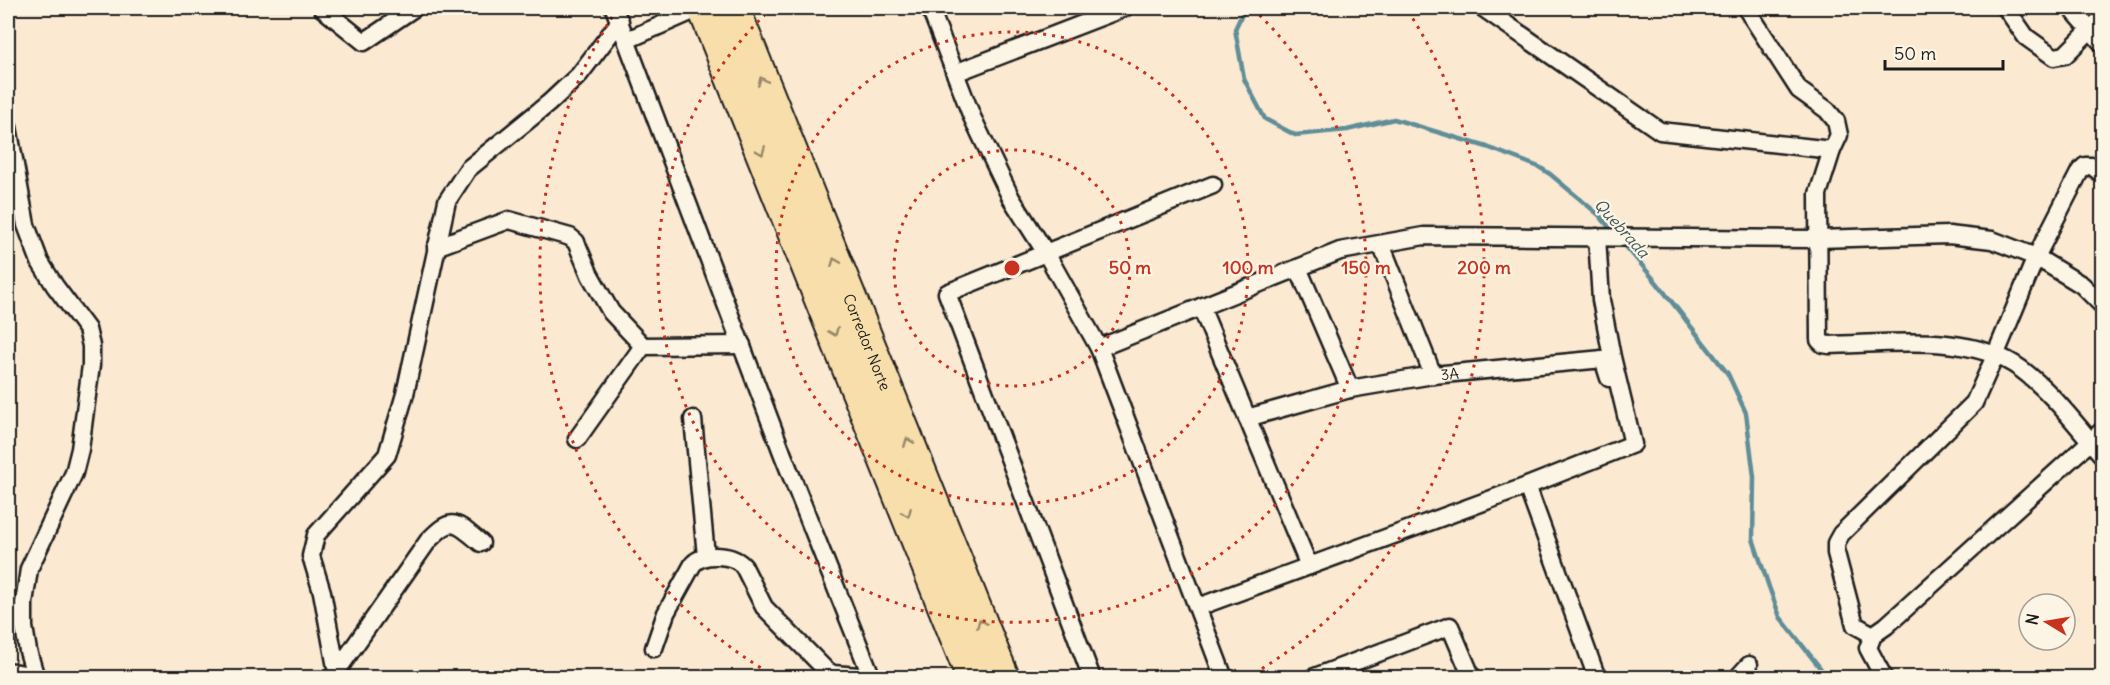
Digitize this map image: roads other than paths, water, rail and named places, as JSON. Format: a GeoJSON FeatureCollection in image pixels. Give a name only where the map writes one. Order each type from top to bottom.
{"type":"FeatureCollection","features":[{"type":"Feature","properties":{"kind":"highway","name":"Corredor Norte"},"geometry":{"type":"LineString","coordinates":[[716,10],[974,678]]}},
{"type":"Feature","properties":{"kind":"highway","name":"Corredor Norte"},"geometry":{"type":"LineString","coordinates":[[716,10],[1003,678]]}},
{"type":"Feature","properties":{"kind":"street"},"geometry":{"type":"LineString","coordinates":[[322,8],[364,42],[414,8]]}},
{"type":"Feature","properties":{"kind":"street"},"geometry":{"type":"LineString","coordinates":[[930,8],[972,117],[1011,198],[1046,253],[1099,348],[1224,678]]}},
{"type":"Feature","properties":{"kind":"street"},"geometry":{"type":"LineString","coordinates":[[955,73],[1124,8]]}},
{"type":"Feature","properties":{"kind":"street"},"geometry":{"type":"LineString","coordinates":[[1483,8],[1660,130],[1832,150]]}},
{"type":"Feature","properties":{"kind":"street"},"geometry":{"type":"LineString","coordinates":[[1746,8],[1799,90],[1827,110],[1836,121],[1839,135],[1818,194],[1819,340],[1823,344],[1929,343],[1960,346],[1995,356],[2019,368],[2096,436],[2103,455]]}},
{"type":"Feature","properties":{"kind":"street"},"geometry":{"type":"LineString","coordinates":[[2006,8],[2026,36],[2054,57],[2065,55],[2103,18]]}},
{"type":"Feature","properties":{"kind":"street"},"geometry":{"type":"LineString","coordinates":[[2071,8],[2103,43]]}},
{"type":"Feature","properties":{"kind":"street"},"geometry":{"type":"LineString","coordinates":[[627,40],[716,10]]}},
{"type":"Feature","properties":{"kind":"street"},"geometry":{"type":"LineString","coordinates":[[617,14],[783,456],[872,677],[833,674],[826,670],[764,607],[740,561],[733,558],[706,556],[698,558],[674,596],[654,648]]}},
{"type":"Feature","properties":{"kind":"street"},"geometry":{"type":"LineString","coordinates":[[338,674],[322,592],[311,556],[316,534],[387,455],[405,394],[447,201],[468,169],[549,104],[579,75],[617,14]]}},
{"type":"Feature","properties":{"kind":"street"},"geometry":{"type":"LineString","coordinates":[[8,127],[26,225],[40,262],[87,329],[91,346],[90,375],[80,449],[74,473],[29,569],[27,580],[24,627],[35,677],[8,671]]}},
{"type":"Feature","properties":{"kind":"street"},"geometry":{"type":"LineString","coordinates":[[1873,635],[1855,625],[1836,553],[1836,543],[1841,534],[1974,403],[2036,257],[2080,171],[2085,166],[2092,166],[2103,174]]}},
{"type":"Feature","properties":{"kind":"street"},"geometry":{"type":"LineString","coordinates":[[1092,678],[947,293],[1213,186]]}},
{"type":"Feature","properties":{"kind":"street"},"geometry":{"type":"LineString","coordinates":[[436,247],[509,220],[570,237],[576,242],[590,275],[611,312],[643,346],[742,345]]}},
{"type":"Feature","properties":{"kind":"street"},"geometry":{"type":"LineString","coordinates":[[1099,348],[1340,251],[1424,236],[1818,239],[1949,235],[1992,240],[2036,257],[2082,285],[2103,304]]}},
{"type":"Feature","properties":{"kind":"street"},"geometry":{"type":"LineString","coordinates":[[1198,608],[1527,486],[1633,444],[1601,300],[1600,237]]}},
{"type":"Feature","properties":{"kind":"street"},"geometry":{"type":"LineString","coordinates":[[1381,244],[1433,375]]}},
{"type":"Feature","properties":{"kind":"street"},"geometry":{"type":"LineString","coordinates":[[1298,268],[1350,389]]}},
{"type":"Feature","properties":{"kind":"street"},"geometry":{"type":"LineString","coordinates":[[1201,307],[1309,566]]}},
{"type":"Feature","properties":{"kind":"street"},"geometry":{"type":"LineString","coordinates":[[577,439],[643,346]]}},
{"type":"Feature","properties":{"kind":"street","name":"3A"},"geometry":{"type":"LineString","coordinates":[[1247,418],[1350,389],[1433,375],[1603,359],[1617,399],[1624,408]]}},
{"type":"Feature","properties":{"kind":"street"},"geometry":{"type":"LineString","coordinates":[[693,419],[706,556]]}},
{"type":"Feature","properties":{"kind":"street"},"geometry":{"type":"LineString","coordinates":[[1884,678],[1868,648],[1873,635],[1886,626],[2096,436]]}},
{"type":"Feature","properties":{"kind":"street"},"geometry":{"type":"LineString","coordinates":[[1527,486],[1597,678]]}},
{"type":"Feature","properties":{"kind":"street"},"geometry":{"type":"LineString","coordinates":[[338,674],[428,541],[443,525],[452,523],[481,543]]}},
{"type":"Feature","properties":{"kind":"street"},"geometry":{"type":"LineString","coordinates":[[1312,678],[1345,672],[1450,626],[1472,678]]}},
{"type":"Feature","properties":{"kind":"waterway","name":"Quebrada"},"geometry":{"type":"LineString","coordinates":[[1245,8],[1235,29],[1244,79],[1265,119],[1295,135],[1347,130],[1394,119],[1487,147],[1539,167],[1550,174],[1599,215],[1614,233]]}},
{"type":"Feature","properties":{"kind":"waterway","name":"Quebrada"},"geometry":{"type":"LineString","coordinates":[[1622,242],[1728,374],[1746,413],[1754,477],[1753,539],[1780,617],[1828,678]]}}]}
